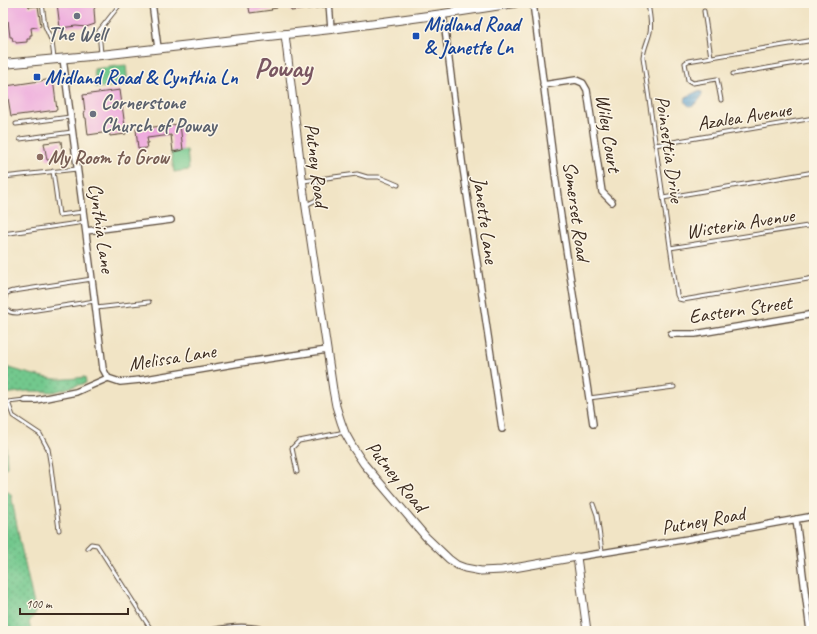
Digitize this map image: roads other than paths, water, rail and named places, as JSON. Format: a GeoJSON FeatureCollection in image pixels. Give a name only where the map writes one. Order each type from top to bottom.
{"type":"FeatureCollection","features":[{"type":"Feature","properties":{"kind":"main road"},"geometry":{"type":"LineString","coordinates":[[3,64],[331,29],[514,3]]}},
{"type":"Feature","properties":{"kind":"street"},"geometry":{"type":"LineString","coordinates":[[152,3],[158,48]]}},
{"type":"Feature","properties":{"kind":"street"},"geometry":{"type":"LineString","coordinates":[[329,3],[331,29]]}},
{"type":"Feature","properties":{"kind":"street","name":"Somerset Road"},"geometry":{"type":"LineString","coordinates":[[533,3],[558,197],[593,424]]}},
{"type":"Feature","properties":{"kind":"street","name":"Janette Lane"},"geometry":{"type":"LineString","coordinates":[[443,14],[462,168],[502,429]]}},
{"type":"Feature","properties":{"kind":"street","name":"Putney Road"},"geometry":{"type":"LineString","coordinates":[[285,34],[306,205],[336,406],[345,432],[354,450],[364,464],[430,541],[446,557],[457,565],[474,570],[492,571],[814,516]]}},
{"type":"Feature","properties":{"kind":"street","name":"Cynthia Lane"},"geometry":{"type":"LineString","coordinates":[[63,58],[103,369],[108,378]]}},
{"type":"Feature","properties":{"kind":"street","name":"Wiley Court"},"geometry":{"type":"LineString","coordinates":[[543,85],[576,80],[584,83],[587,90],[602,192],[612,202]]}},
{"type":"Feature","properties":{"kind":"street"},"geometry":{"type":"LineString","coordinates":[[86,231],[171,220]]}},
{"type":"Feature","properties":{"kind":"street","name":"Eastern Street"},"geometry":{"type":"LineString","coordinates":[[671,334],[695,334],[814,314]]}},
{"type":"Feature","properties":{"kind":"street","name":"Melissa Lane"},"geometry":{"type":"LineString","coordinates":[[25,400],[36,400],[76,392],[108,378],[120,382],[140,380],[327,350]]}},
{"type":"Feature","properties":{"kind":"street"},"geometry":{"type":"LineString","coordinates":[[796,519],[810,631]]}},
{"type":"Feature","properties":{"kind":"street"},"geometry":{"type":"LineString","coordinates":[[577,557],[587,631]]}},
{"type":"Feature","properties":{"kind":"street"},"geometry":{"type":"LineString","coordinates":[[213,631],[225,628],[244,628],[267,631]]}},
{"type":"Feature","properties":{"kind":"lane"},"geometry":{"type":"LineString","coordinates":[[42,3],[45,26],[52,42],[54,59]]}},
{"type":"Feature","properties":{"kind":"lane"},"geometry":{"type":"LineString","coordinates":[[101,54],[99,31],[121,3]]}},
{"type":"Feature","properties":{"kind":"lane","name":"Poinsettia Drive"},"geometry":{"type":"LineString","coordinates":[[648,3],[651,26],[643,57],[677,295],[683,300],[814,278]]}},
{"type":"Feature","properties":{"kind":"lane"},"geometry":{"type":"LineString","coordinates":[[704,11],[712,57]]}},
{"type":"Feature","properties":{"kind":"lane"},"geometry":{"type":"LineString","coordinates":[[721,100],[717,79],[693,83],[688,80],[685,63],[688,61],[814,40]]}},
{"type":"Feature","properties":{"kind":"lane"},"geometry":{"type":"LineString","coordinates":[[732,74],[814,60]]}},
{"type":"Feature","properties":{"kind":"lane"},"geometry":{"type":"LineString","coordinates":[[16,124],[70,117]]}},
{"type":"Feature","properties":{"kind":"lane","name":"Azalea Avenue"},"geometry":{"type":"LineString","coordinates":[[655,145],[814,118]]}},
{"type":"Feature","properties":{"kind":"lane"},"geometry":{"type":"LineString","coordinates":[[20,139],[72,132]]}},
{"type":"Feature","properties":{"kind":"lane"},"geometry":{"type":"LineString","coordinates":[[3,177],[77,169]]}},
{"type":"Feature","properties":{"kind":"lane"},"geometry":{"type":"LineString","coordinates":[[53,171],[60,215],[83,212]]}},
{"type":"Feature","properties":{"kind":"lane"},"geometry":{"type":"LineString","coordinates":[[663,198],[814,172]]}},
{"type":"Feature","properties":{"kind":"lane"},"geometry":{"type":"LineString","coordinates":[[303,181],[357,174],[367,177],[379,177],[398,185]]}},
{"type":"Feature","properties":{"kind":"lane"},"geometry":{"type":"LineString","coordinates":[[306,205],[316,200],[318,196],[316,179]]}},
{"type":"Feature","properties":{"kind":"lane"},"geometry":{"type":"LineString","coordinates":[[3,234],[85,222]]}},
{"type":"Feature","properties":{"kind":"lane","name":"Wisteria Avenue"},"geometry":{"type":"LineString","coordinates":[[670,248],[814,225]]}},
{"type":"Feature","properties":{"kind":"lane"},"geometry":{"type":"LineString","coordinates":[[92,279],[14,291],[8,293],[5,300],[7,310],[17,313],[95,301]]}},
{"type":"Feature","properties":{"kind":"lane"},"geometry":{"type":"LineString","coordinates":[[96,308],[149,302]]}},
{"type":"Feature","properties":{"kind":"lane"},"geometry":{"type":"LineString","coordinates":[[589,398],[674,387]]}},
{"type":"Feature","properties":{"kind":"lane"},"geometry":{"type":"LineString","coordinates":[[25,400],[8,402],[13,416],[40,434],[48,449],[59,530]]}},
{"type":"Feature","properties":{"kind":"lane"},"geometry":{"type":"LineString","coordinates":[[296,472],[292,448],[299,441],[345,432]]}},
{"type":"Feature","properties":{"kind":"lane"},"geometry":{"type":"LineString","coordinates":[[593,504],[597,515],[602,552]]}},
{"type":"Feature","properties":{"kind":"lane"},"geometry":{"type":"LineString","coordinates":[[87,548],[91,544],[97,546],[152,631]]}},
{"type":"Feature","properties":{"kind":"water"},"geometry":{"type":"Polygon","coordinates":[[[698,91],[702,92],[700,99],[694,105],[689,106],[685,100],[686,97],[698,91]]]}},
{"type":"Feature","properties":{"kind":"place","name":"The Well"},"geometry":{"type":"Point","coordinates":[77,16]}},
{"type":"Feature","properties":{"kind":"place","name":"Midland Road & Janette Ln"},"geometry":{"type":"Point","coordinates":[416,36]}},
{"type":"Feature","properties":{"kind":"place","name":"Midland Road & Cynthia Ln"},"geometry":{"type":"Point","coordinates":[37,77]}},
{"type":"Feature","properties":{"kind":"place","name":"Cornerstone Church of Poway"},"geometry":{"type":"Point","coordinates":[93,114]}},
{"type":"Feature","properties":{"kind":"place","name":"My Room to Grow"},"geometry":{"type":"Point","coordinates":[40,157]}},
{"type":"Feature","properties":{"kind":"district","name":"Poway"},"geometry":{"type":"Point","coordinates":[283,67]}}]}
